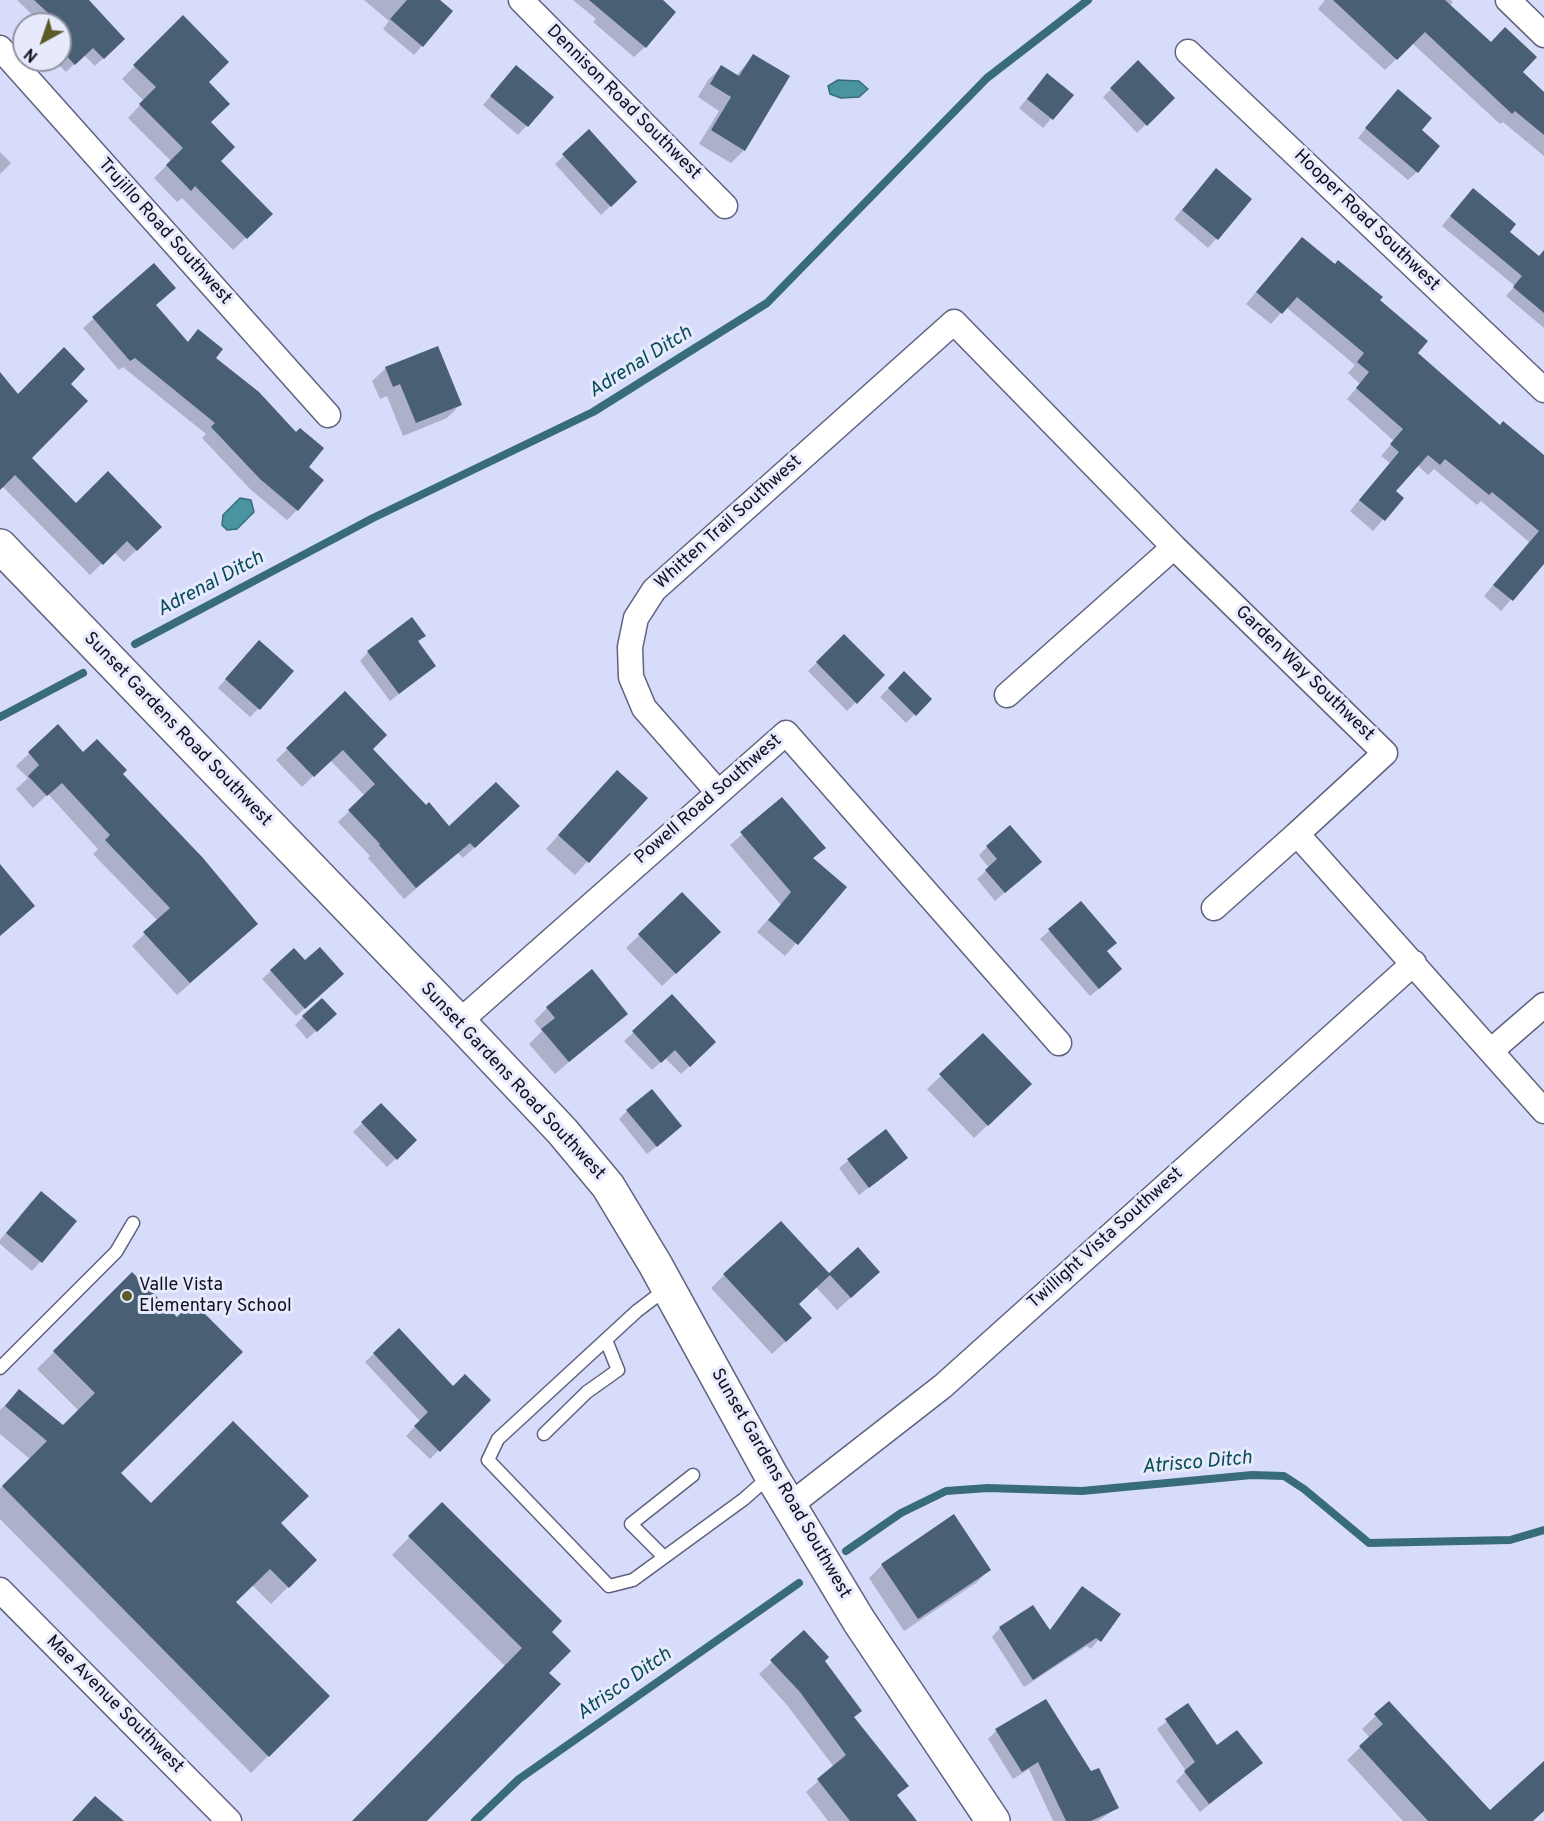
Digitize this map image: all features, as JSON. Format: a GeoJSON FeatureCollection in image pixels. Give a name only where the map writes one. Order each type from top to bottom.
{"type":"FeatureCollection","features":[{"type":"Feature","properties":{"kind":"street","name":"Dennison Road Southwest"},"geometry":{"type":"LineString","coordinates":[[521,0],[725,206]]}},
{"type":"Feature","properties":{"kind":"street"},"geometry":{"type":"LineString","coordinates":[[1508,0],[1544,35]]}},
{"type":"Feature","properties":{"kind":"street","name":"Trujillo Road Southwest"},"geometry":{"type":"LineString","coordinates":[[0,48],[328,415]]}},
{"type":"Feature","properties":{"kind":"street","name":"Hooper Road Southwest"},"geometry":{"type":"LineString","coordinates":[[1188,52],[1544,390]]}},
{"type":"Feature","properties":{"kind":"street","name":"Garden Way Southwest"},"geometry":{"type":"LineString","coordinates":[[954,322],[1174,547],[1385,753],[1297,834]]}},
{"type":"Feature","properties":{"kind":"street","name":"Whitten Trail Southwest"},"geometry":{"type":"LineString","coordinates":[[717,791],[644,708],[631,677],[630,647],[636,618],[654,590],[954,322]]}},
{"type":"Feature","properties":{"kind":"street","name":"Sunset Gardens Road Southwest"},"geometry":{"type":"LineString","coordinates":[[0,546],[459,1022],[562,1131],[608,1186],[771,1475],[859,1621],[993,1821]]}},
{"type":"Feature","properties":{"kind":"street"},"geometry":{"type":"LineString","coordinates":[[1007,694],[1174,547]]}},
{"type":"Feature","properties":{"kind":"street","name":"Powell Road Southwest"},"geometry":{"type":"LineString","coordinates":[[459,1022],[717,791],[786,733],[1059,1043]]}},
{"type":"Feature","properties":{"kind":"street"},"geometry":{"type":"LineString","coordinates":[[1214,908],[1297,834],[1544,1111]]}},
{"type":"Feature","properties":{"kind":"street","name":"Twillight Vista Southwest"},"geometry":{"type":"LineString","coordinates":[[793,1512],[943,1386],[1414,963]]}},
{"type":"Feature","properties":{"kind":"street"},"geometry":{"type":"LineString","coordinates":[[1492,1050],[1544,1005]]}},
{"type":"Feature","properties":{"kind":"street","name":"Mae Avenue Southwest"},"geometry":{"type":"LineString","coordinates":[[0,1590],[229,1821]]}},
{"type":"Feature","properties":{"kind":"lane"},"geometry":{"type":"LineString","coordinates":[[0,1368],[116,1252],[133,1223]]}},
{"type":"Feature","properties":{"kind":"lane"},"geometry":{"type":"LineString","coordinates":[[667,1288],[498,1438],[488,1460],[609,1586],[633,1580],[744,1499],[771,1475]]}},
{"type":"Feature","properties":{"kind":"lane"},"geometry":{"type":"LineString","coordinates":[[544,1434],[587,1392],[618,1370],[606,1340]]}},
{"type":"Feature","properties":{"kind":"lane"},"geometry":{"type":"LineString","coordinates":[[664,1557],[631,1524],[693,1475]]}},
{"type":"Feature","properties":{"kind":"shaded area"},"geometry":{"type":"Polygon","coordinates":[[[838,80],[859,81],[868,89],[859,97],[841,98],[830,94],[828,86],[838,80]]]}},
{"type":"Feature","properties":{"kind":"shaded area"},"geometry":{"type":"Polygon","coordinates":[[[240,498],[251,500],[254,512],[237,529],[227,530],[222,525],[223,515],[240,498]]]}},
{"type":"Feature","properties":{"kind":"building"},"geometry":{"type":"Polygon","coordinates":[[[34,0],[89,0],[125,39],[104,59],[93,48],[75,65],[72,62],[72,12],[47,12],[34,0]]]}},
{"type":"Feature","properties":{"kind":"building"},"geometry":{"type":"Polygon","coordinates":[[[407,0],[440,0],[453,11],[423,47],[390,19],[407,0]]]}},
{"type":"Feature","properties":{"kind":"building"},"geometry":{"type":"Polygon","coordinates":[[[589,0],[663,0],[676,12],[646,48],[589,0]]]}},
{"type":"Feature","properties":{"kind":"building"},"geometry":{"type":"Polygon","coordinates":[[[1333,0],[1445,0],[1491,42],[1505,27],[1537,57],[1523,72],[1544,92],[1544,135],[1515,111],[1512,114],[1425,32],[1397,60],[1333,0]]]}},
{"type":"Feature","properties":{"kind":"building"},"geometry":{"type":"Polygon","coordinates":[[[183,15],[229,62],[209,82],[230,104],[211,122],[235,147],[221,161],[273,214],[247,239],[195,186],[191,191],[166,165],[183,148],[139,104],[156,87],[133,65],[183,15]]]}},
{"type":"Feature","properties":{"kind":"building"},"geometry":{"type":"Polygon","coordinates":[[[753,54],[790,76],[745,151],[711,130],[731,97],[710,84],[721,65],[739,76],[753,54]]]}},
{"type":"Feature","properties":{"kind":"building"},"geometry":{"type":"Polygon","coordinates":[[[1138,60],[1175,98],[1147,126],[1110,88],[1138,60]]]}},
{"type":"Feature","properties":{"kind":"building"},"geometry":{"type":"Polygon","coordinates":[[[516,65],[554,97],[528,127],[490,96],[516,65]]]}},
{"type":"Feature","properties":{"kind":"building"},"geometry":{"type":"Polygon","coordinates":[[[1047,73],[1074,95],[1053,120],[1027,99],[1047,73]]]}},
{"type":"Feature","properties":{"kind":"building"},"geometry":{"type":"Polygon","coordinates":[[[1398,89],[1432,118],[1422,130],[1440,146],[1418,173],[1365,128],[1398,89]]]}},
{"type":"Feature","properties":{"kind":"building"},"geometry":{"type":"Polygon","coordinates":[[[589,129],[637,182],[611,207],[562,154],[589,129]]]}},
{"type":"Feature","properties":{"kind":"building"},"geometry":{"type":"Polygon","coordinates":[[[1216,168],[1252,199],[1218,240],[1182,210],[1216,168]]]}},
{"type":"Feature","properties":{"kind":"building"},"geometry":{"type":"Polygon","coordinates":[[[1473,188],[1516,224],[1510,232],[1539,256],[1544,250],[1544,313],[1513,287],[1522,276],[1450,216],[1473,188]]]}},
{"type":"Feature","properties":{"kind":"building"},"geometry":{"type":"Polygon","coordinates":[[[1302,237],[1335,264],[1338,260],[1383,297],[1380,300],[1428,341],[1418,353],[1500,425],[1503,421],[1544,455],[1544,564],[1513,601],[1493,585],[1539,531],[1492,492],[1489,495],[1445,459],[1440,465],[1428,455],[1396,491],[1404,498],[1385,521],[1359,500],[1399,452],[1390,444],[1403,429],[1356,388],[1369,372],[1357,362],[1364,353],[1297,297],[1282,314],[1256,292],[1302,237]]]}},
{"type":"Feature","properties":{"kind":"building"},"geometry":{"type":"Polygon","coordinates":[[[154,263],[176,288],[156,305],[188,342],[198,329],[223,349],[216,358],[259,392],[296,432],[300,428],[324,448],[309,467],[324,480],[298,511],[260,479],[211,427],[215,423],[135,358],[130,361],[92,317],[154,263]]]}},
{"type":"Feature","properties":{"kind":"building"},"geometry":{"type":"Polygon","coordinates":[[[438,346],[462,405],[416,423],[400,384],[393,387],[385,367],[438,346]]]}},
{"type":"Feature","properties":{"kind":"building"},"geometry":{"type":"Polygon","coordinates":[[[64,347],[85,369],[71,384],[88,401],[32,458],[76,503],[108,471],[162,527],[137,551],[127,541],[103,565],[15,475],[0,490],[0,372],[18,394],[64,347]]]}},
{"type":"Feature","properties":{"kind":"building"},"geometry":{"type":"Polygon","coordinates":[[[412,617],[426,636],[418,641],[436,666],[399,694],[367,651],[412,617]]]}},
{"type":"Feature","properties":{"kind":"building"},"geometry":{"type":"Polygon","coordinates":[[[844,634],[885,675],[857,704],[816,662],[844,634]]]}},
{"type":"Feature","properties":{"kind":"building"},"geometry":{"type":"Polygon","coordinates":[[[259,640],[294,671],[260,710],[225,679],[259,640]]]}},
{"type":"Feature","properties":{"kind":"building"},"geometry":{"type":"Polygon","coordinates":[[[904,671],[932,699],[916,716],[888,688],[904,671]]]}},
{"type":"Feature","properties":{"kind":"building"},"geometry":{"type":"Polygon","coordinates":[[[345,691],[387,735],[373,749],[426,805],[429,802],[449,826],[496,782],[520,806],[475,848],[470,843],[416,888],[348,810],[375,784],[343,750],[314,777],[286,748],[345,691]]]}},
{"type":"Feature","properties":{"kind":"building"},"geometry":{"type":"Polygon","coordinates":[[[58,724],[83,752],[97,739],[127,770],[123,774],[203,858],[258,924],[190,983],[143,932],[170,908],[105,840],[110,835],[62,783],[47,796],[28,776],[39,765],[28,752],[58,724]]]}},
{"type":"Feature","properties":{"kind":"building"},"geometry":{"type":"Polygon","coordinates":[[[617,770],[648,798],[589,863],[558,835],[617,770]]]}},
{"type":"Feature","properties":{"kind":"building"},"geometry":{"type":"Polygon","coordinates":[[[782,797],[826,848],[813,858],[847,887],[798,945],[768,920],[791,892],[740,832],[782,797]]]}},
{"type":"Feature","properties":{"kind":"building"},"geometry":{"type":"Polygon","coordinates":[[[1010,825],[1042,862],[1005,893],[985,870],[997,859],[986,846],[1010,825]]]}},
{"type":"Feature","properties":{"kind":"building"},"geometry":{"type":"Polygon","coordinates":[[[0,864],[35,906],[0,936],[0,864]]]}},
{"type":"Feature","properties":{"kind":"building"},"geometry":{"type":"Polygon","coordinates":[[[682,892],[721,932],[676,974],[638,934],[682,892]]]}},
{"type":"Feature","properties":{"kind":"building"},"geometry":{"type":"Polygon","coordinates":[[[1081,901],[1117,943],[1107,951],[1122,969],[1099,989],[1048,929],[1081,901]]]}},
{"type":"Feature","properties":{"kind":"building"},"geometry":{"type":"Polygon","coordinates":[[[320,947],[344,974],[305,1009],[270,970],[294,948],[305,960],[320,947]]]}},
{"type":"Feature","properties":{"kind":"building"},"geometry":{"type":"Polygon","coordinates":[[[592,969],[628,1014],[569,1062],[541,1029],[555,1018],[546,1007],[592,969]]]}},
{"type":"Feature","properties":{"kind":"building"},"geometry":{"type":"Polygon","coordinates":[[[672,994],[716,1042],[690,1067],[675,1050],[661,1063],[632,1031],[672,994]]]}},
{"type":"Feature","properties":{"kind":"building"},"geometry":{"type":"Polygon","coordinates":[[[322,998],[337,1014],[317,1032],[302,1016],[322,998]]]}},
{"type":"Feature","properties":{"kind":"building"},"geometry":{"type":"Polygon","coordinates":[[[983,1033],[1032,1084],[988,1126],[939,1074],[983,1033]]]}},
{"type":"Feature","properties":{"kind":"building"},"geometry":{"type":"Polygon","coordinates":[[[652,1089],[682,1126],[657,1147],[626,1110],[652,1089]]]}},
{"type":"Feature","properties":{"kind":"building"},"geometry":{"type":"Polygon","coordinates":[[[381,1103],[417,1140],[397,1160],[361,1122],[381,1103]]]}},
{"type":"Feature","properties":{"kind":"building"},"geometry":{"type":"Polygon","coordinates":[[[886,1129],[908,1158],[869,1188],[847,1159],[886,1129]]]}},
{"type":"Feature","properties":{"kind":"building"},"geometry":{"type":"Polygon","coordinates":[[[41,1191],[77,1221],[42,1263],[6,1233],[41,1191]]]}},
{"type":"Feature","properties":{"kind":"building"},"geometry":{"type":"Polygon","coordinates":[[[781,1221],[829,1273],[858,1247],[880,1272],[851,1298],[830,1275],[799,1304],[812,1318],[786,1342],[723,1274],[781,1221]]]}},
{"type":"Feature","properties":{"kind":"building"},"geometry":{"type":"Polygon","coordinates":[[[132,1272],[177,1317],[192,1301],[243,1352],[121,1473],[151,1503],[233,1421],[309,1496],[281,1523],[317,1560],[289,1588],[270,1569],[236,1602],[330,1696],[269,1757],[2,1486],[47,1441],[5,1406],[19,1389],[63,1425],[95,1393],[53,1351],[132,1272]]]}},
{"type":"Feature","properties":{"kind":"building"},"geometry":{"type":"Polygon","coordinates":[[[399,1328],[453,1386],[465,1374],[491,1400],[440,1452],[414,1426],[428,1412],[373,1353],[399,1328]]]}},
{"type":"Feature","properties":{"kind":"building"},"geometry":{"type":"Polygon","coordinates":[[[442,1502],[562,1621],[552,1632],[571,1651],[549,1673],[561,1684],[427,1821],[352,1821],[522,1648],[408,1536],[442,1502]]]}},
{"type":"Feature","properties":{"kind":"building"},"geometry":{"type":"Polygon","coordinates":[[[954,1514],[991,1570],[918,1619],[881,1564],[954,1514]]]}},
{"type":"Feature","properties":{"kind":"building"},"geometry":{"type":"Polygon","coordinates":[[[1082,1586],[1121,1614],[1101,1642],[1096,1638],[1033,1680],[999,1627],[1033,1605],[1050,1630],[1082,1586]]]}},
{"type":"Feature","properties":{"kind":"building"},"geometry":{"type":"Polygon","coordinates":[[[804,1630],[829,1657],[825,1661],[862,1711],[854,1717],[909,1786],[897,1795],[917,1821],[850,1821],[817,1779],[846,1755],[800,1692],[770,1660],[804,1630]]]}},
{"type":"Feature","properties":{"kind":"building"},"geometry":{"type":"Polygon","coordinates":[[[1046,1699],[1091,1771],[1099,1768],[1119,1808],[1091,1821],[1066,1821],[1038,1762],[1022,1772],[995,1729],[1046,1699]]]}},
{"type":"Feature","properties":{"kind":"building"},"geometry":{"type":"Polygon","coordinates":[[[1389,1701],[1490,1810],[1544,1761],[1544,1811],[1533,1821],[1428,1821],[1359,1746],[1383,1724],[1374,1714],[1389,1701]]]}},
{"type":"Feature","properties":{"kind":"building"},"geometry":{"type":"Polygon","coordinates":[[[1188,1703],[1217,1745],[1237,1730],[1263,1763],[1209,1804],[1184,1771],[1195,1762],[1165,1719],[1188,1703]]]}},
{"type":"Feature","properties":{"kind":"building"},"geometry":{"type":"Polygon","coordinates":[[[95,1796],[124,1821],[72,1821],[95,1796]]]}},
{"type":"Feature","properties":{"kind":"waterway","name":"Adrenal Ditch"},"geometry":{"type":"LineString","coordinates":[[135,644],[373,518],[593,412],[767,303],[987,78],[1088,0]]}},
{"type":"Feature","properties":{"kind":"waterway","name":"Adrenal Ditch"},"geometry":{"type":"LineString","coordinates":[[0,717],[83,673]]}},
{"type":"Feature","properties":{"kind":"waterway","name":"Atrisco Ditch"},"geometry":{"type":"LineString","coordinates":[[846,1551],[901,1513],[946,1491],[988,1488],[1082,1491],[1252,1475],[1284,1476],[1304,1489],[1369,1543],[1510,1540],[1544,1530]]}},
{"type":"Feature","properties":{"kind":"waterway","name":"Atrisco Ditch"},"geometry":{"type":"LineString","coordinates":[[475,1821],[519,1779],[799,1583]]}},
{"type":"Feature","properties":{"kind":"place","name":"Valle Vista Elementary School"},"geometry":{"type":"Point","coordinates":[127,1296]}}]}
